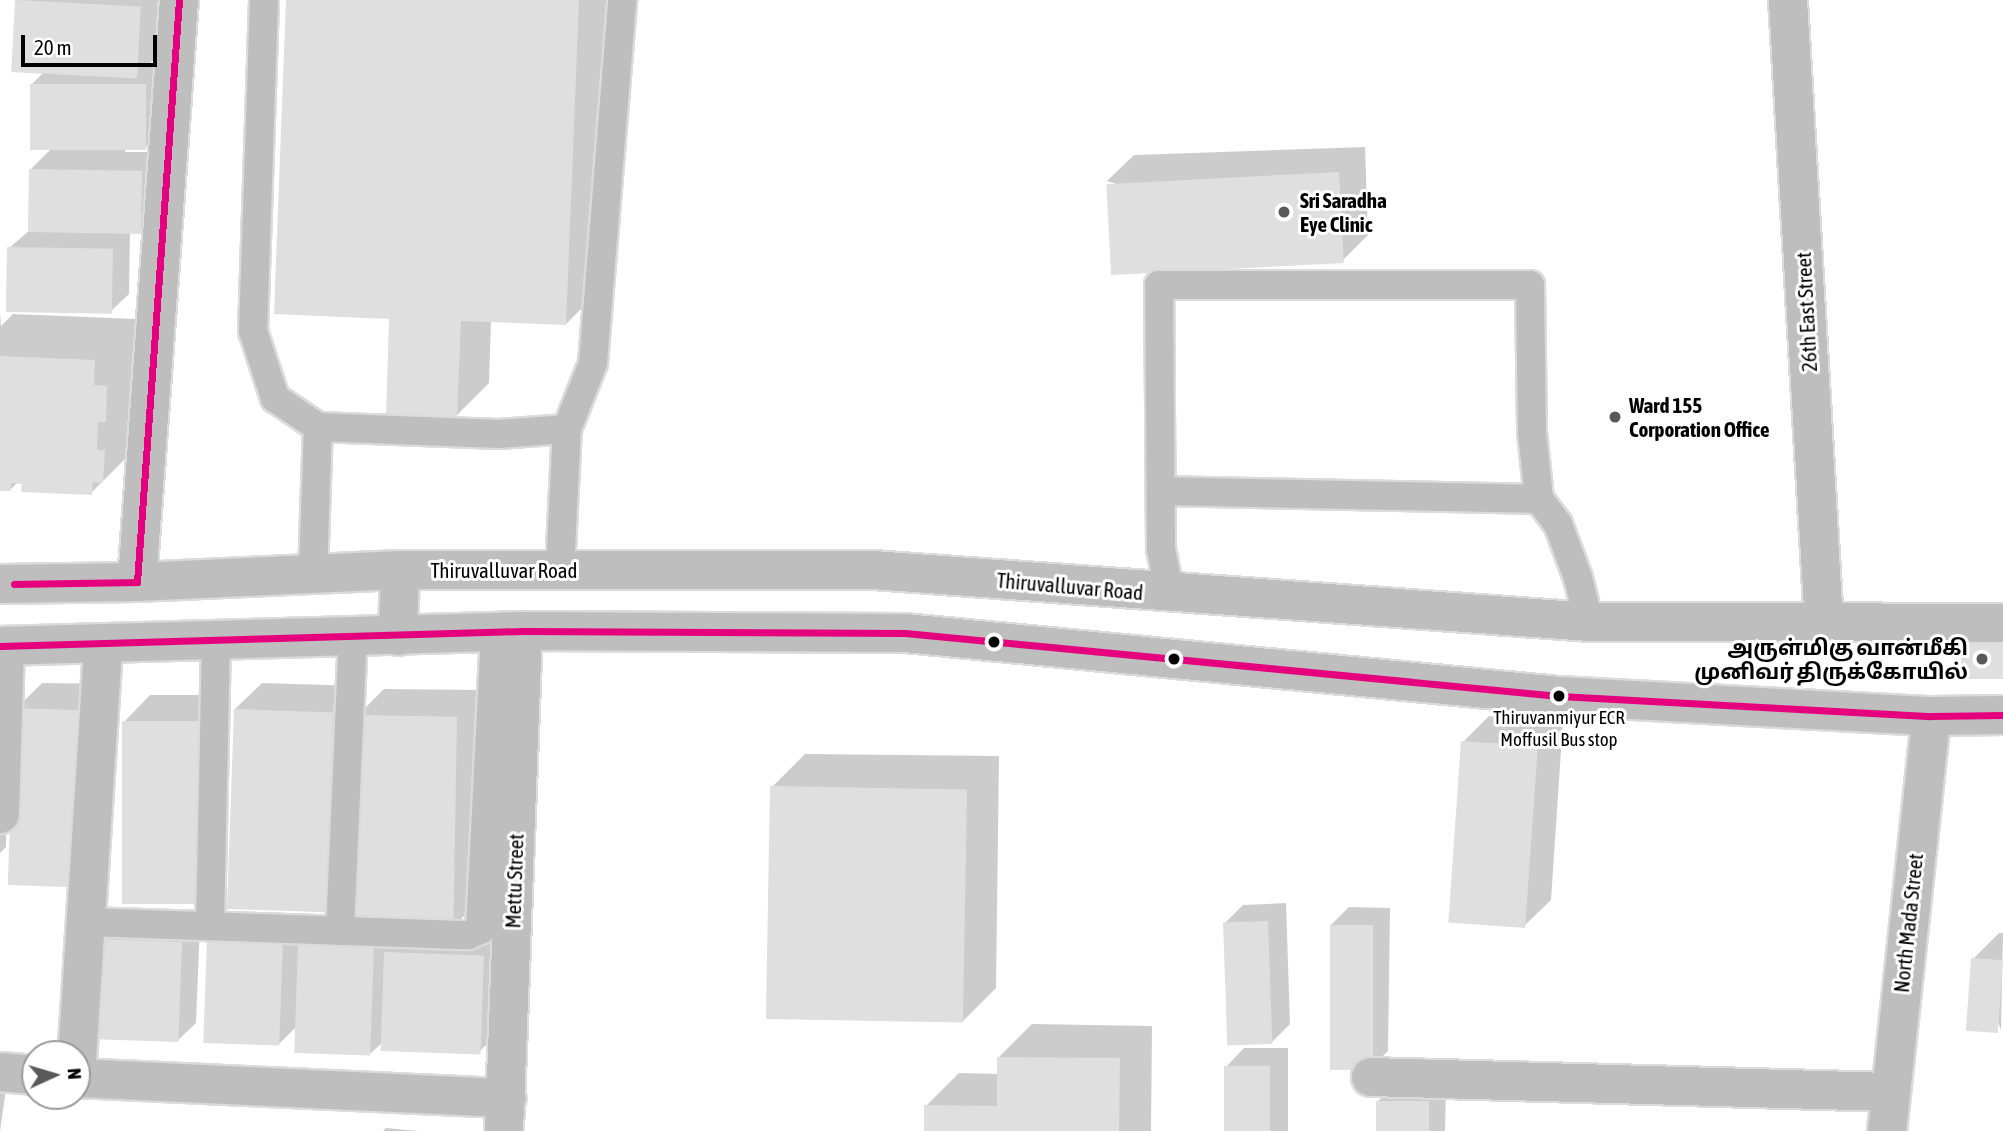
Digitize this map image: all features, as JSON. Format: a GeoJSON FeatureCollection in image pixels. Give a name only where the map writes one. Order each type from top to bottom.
{"type":"FeatureCollection","features":[{"type":"Feature","properties":{"kind":"main road"},"geometry":{"type":"LineString","coordinates":[[138,582],[179,0]]}},
{"type":"Feature","properties":{"kind":"main road","name":"26th East Street"},"geometry":{"type":"LineString","coordinates":[[1788,0],[1824,625]]}},
{"type":"Feature","properties":{"kind":"main road"},"geometry":{"type":"LineString","coordinates":[[398,636],[400,570]]}},
{"type":"Feature","properties":{"kind":"main road","name":"Thiruvalluvar Road"},"geometry":{"type":"LineString","coordinates":[[0,584],[138,582],[400,570],[873,570],[1170,594],[1589,622],[1824,625],[2003,623]]}},
{"type":"Feature","properties":{"kind":"main road"},"geometry":{"type":"LineString","coordinates":[[0,814],[3,646],[509,632],[905,633],[1559,696],[1931,716],[2003,715]]}},
{"type":"Feature","properties":{"kind":"main road","name":"Mettu Street"},"geometry":{"type":"LineString","coordinates":[[505,1115],[509,632]]}},
{"type":"Feature","properties":{"kind":"main road"},"geometry":{"type":"LineString","coordinates":[[79,1040],[103,645]]}},
{"type":"Feature","properties":{"kind":"main road","name":"North Mada Street"},"geometry":{"type":"LineString","coordinates":[[1887,1131],[1931,716]]}},
{"type":"Feature","properties":{"kind":"main road"},"geometry":{"type":"LineString","coordinates":[[0,1072],[21,1074]]}},
{"type":"Feature","properties":{"kind":"main road"},"geometry":{"type":"LineString","coordinates":[[1371,1077],[1889,1093]]}},
{"type":"Feature","properties":{"kind":"main road"},"geometry":{"type":"LineString","coordinates":[[91,1079],[505,1115]]}},
{"type":"Feature","properties":{"kind":"lane"},"geometry":{"type":"LineString","coordinates":[[264,0],[253,331],[275,398],[318,427],[499,434],[567,429]]}},
{"type":"Feature","properties":{"kind":"lane"},"geometry":{"type":"LineString","coordinates":[[560,570],[567,429],[593,363],[622,0]]}},
{"type":"Feature","properties":{"kind":"lane"},"geometry":{"type":"LineString","coordinates":[[1170,594],[1161,549],[1159,285],[1530,285],[1532,432],[1539,499],[1559,524],[1578,578],[1589,622]]}},
{"type":"Feature","properties":{"kind":"lane"},"geometry":{"type":"LineString","coordinates":[[313,575],[318,427]]}},
{"type":"Feature","properties":{"kind":"lane"},"geometry":{"type":"LineString","coordinates":[[1161,491],[1539,499]]}},
{"type":"Feature","properties":{"kind":"lane"},"geometry":{"type":"LineString","coordinates":[[87,922],[468,935],[480,930],[509,632]]}},
{"type":"Feature","properties":{"kind":"lane"},"geometry":{"type":"LineString","coordinates":[[340,931],[353,637]]}},
{"type":"Feature","properties":{"kind":"lane"},"geometry":{"type":"LineString","coordinates":[[210,926],[216,640]]}},
{"type":"Feature","properties":{"kind":"building"},"geometry":{"type":"Polygon","coordinates":[[[15,0],[141,7],[137,78],[11,72],[15,0]]]}},
{"type":"Feature","properties":{"kind":"building"},"geometry":{"type":"Polygon","coordinates":[[[286,0],[579,0],[566,325],[461,321],[457,417],[386,415],[389,319],[274,314],[286,0]]]}},
{"type":"Feature","properties":{"kind":"building"},"geometry":{"type":"Polygon","coordinates":[[[30,84],[146,84],[146,150],[30,150],[30,84]]]}},
{"type":"Feature","properties":{"kind":"building"},"geometry":{"type":"Polygon","coordinates":[[[29,169],[142,171],[141,234],[28,232],[29,169]]]}},
{"type":"Feature","properties":{"kind":"building"},"geometry":{"type":"Polygon","coordinates":[[[1339,172],[1344,263],[1111,275],[1106,184],[1339,172]]]}},
{"type":"Feature","properties":{"kind":"building"},"geometry":{"type":"Polygon","coordinates":[[[7,247],[113,249],[112,314],[6,312],[7,247]]]}},
{"type":"Feature","properties":{"kind":"building"},"geometry":{"type":"Polygon","coordinates":[[[0,356],[95,360],[94,385],[107,386],[106,422],[98,422],[97,450],[105,450],[103,483],[93,482],[92,495],[21,492],[22,484],[11,483],[11,491],[0,491],[0,356]]]}},
{"type":"Feature","properties":{"kind":"building","name":"அருள்மிகு வான்மீகி முனிவர் திருக்கோயில்"},"geometry":{"type":"Polygon","coordinates":[[[1961,638],[2003,638],[2003,679],[1961,679],[1961,638]]]}},
{"type":"Feature","properties":{"kind":"building"},"geometry":{"type":"Polygon","coordinates":[[[14,708],[86,711],[80,887],[8,885],[14,708]]]}},
{"type":"Feature","properties":{"kind":"building"},"geometry":{"type":"Polygon","coordinates":[[[234,709],[333,712],[326,912],[227,909],[234,709]]]}},
{"type":"Feature","properties":{"kind":"building"},"geometry":{"type":"Polygon","coordinates":[[[356,715],[457,717],[453,928],[352,926],[356,715]]]}},
{"type":"Feature","properties":{"kind":"building"},"geometry":{"type":"Polygon","coordinates":[[[122,721],[201,721],[201,904],[122,904],[122,721]]]}},
{"type":"Feature","properties":{"kind":"building"},"geometry":{"type":"Polygon","coordinates":[[[1461,741],[1538,746],[1525,928],[1448,923],[1461,741]]]}},
{"type":"Feature","properties":{"kind":"building"},"geometry":{"type":"Polygon","coordinates":[[[770,786],[967,789],[963,1022],[766,1019],[770,786]]]}},
{"type":"Feature","properties":{"kind":"building"},"geometry":{"type":"Polygon","coordinates":[[[1268,921],[1272,1044],[1227,1045],[1223,923],[1268,921]]]}},
{"type":"Feature","properties":{"kind":"building"},"geometry":{"type":"Polygon","coordinates":[[[1330,925],[1373,925],[1373,1070],[1330,1070],[1330,925]]]}},
{"type":"Feature","properties":{"kind":"building"},"geometry":{"type":"Polygon","coordinates":[[[207,937],[283,940],[279,1046],[203,1043],[207,937]]]}},
{"type":"Feature","properties":{"kind":"building"},"geometry":{"type":"Polygon","coordinates":[[[93,939],[182,942],[178,1042],[90,1039],[93,939]]]}},
{"type":"Feature","properties":{"kind":"building"},"geometry":{"type":"Polygon","coordinates":[[[298,945],[374,948],[370,1056],[294,1053],[298,945]]]}},
{"type":"Feature","properties":{"kind":"building"},"geometry":{"type":"Polygon","coordinates":[[[384,952],[484,955],[480,1054],[381,1051],[384,952]]]}},
{"type":"Feature","properties":{"kind":"building"},"geometry":{"type":"Polygon","coordinates":[[[1971,958],[2003,960],[1998,1033],[1966,1031],[1971,958]]]}},
{"type":"Feature","properties":{"kind":"building"},"geometry":{"type":"Polygon","coordinates":[[[997,1057],[1120,1058],[1119,1131],[924,1131],[924,1105],[997,1106],[997,1057]]]}},
{"type":"Feature","properties":{"kind":"building"},"geometry":{"type":"Polygon","coordinates":[[[1224,1066],[1270,1066],[1270,1131],[1224,1131],[1224,1066]]]}},
{"type":"Feature","properties":{"kind":"building"},"geometry":{"type":"Polygon","coordinates":[[[1376,1101],[1429,1101],[1429,1131],[1376,1131],[1376,1101]]]}},
{"type":"Feature","properties":{"kind":"transit line"},"geometry":{"type":"LineString","coordinates":[[14,584],[137,582],[179,0]]}},
{"type":"Feature","properties":{"kind":"transit line"},"geometry":{"type":"LineString","coordinates":[[0,646],[523,631],[905,633],[1559,696],[1931,716],[2003,715]]}},
{"type":"Feature","properties":{"kind":"place","name":"Sri Saradha Eye Clinic"},"geometry":{"type":"Point","coordinates":[1284,212]}},
{"type":"Feature","properties":{"kind":"place","name":"Ward 155 Corporation Office"},"geometry":{"type":"Point","coordinates":[1615,417]}},
{"type":"Feature","properties":{"kind":"place","name":"அருள்மிகு வான்மீகி முனிவர் திருக்கோயில்"},"geometry":{"type":"Point","coordinates":[1982,659]}},
{"type":"Feature","properties":{"kind":"place","name":"Thiruvanmiyur ECR Moffusil Bus stop"},"geometry":{"type":"Point","coordinates":[1559,696]}}]}
